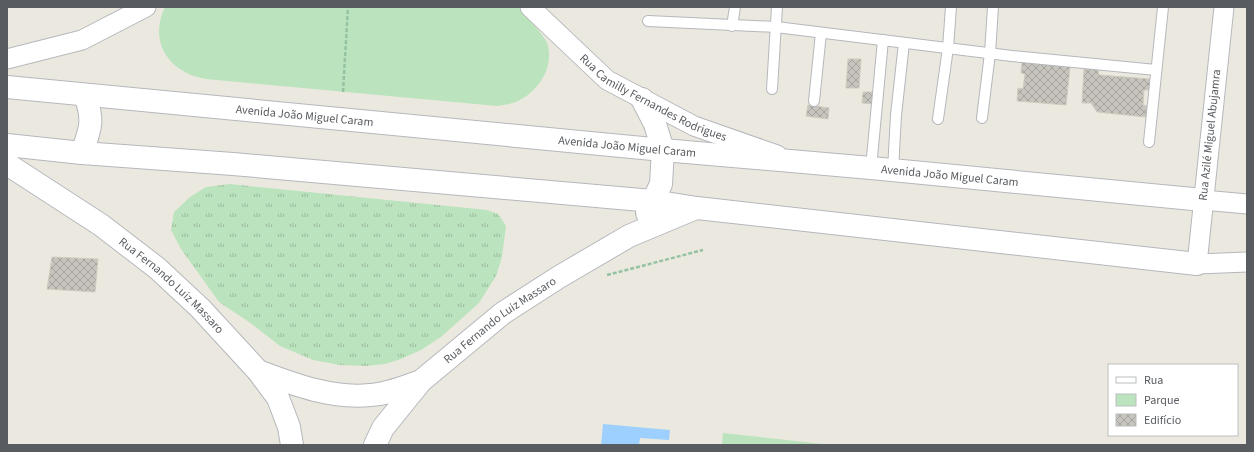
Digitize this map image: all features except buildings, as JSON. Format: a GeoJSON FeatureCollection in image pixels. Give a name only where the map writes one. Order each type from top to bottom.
{"type":"FeatureCollection","features":[{"type":"Feature","properties":{"kind":"street"},"geometry":{"type":"LineString","coordinates":[[7,58],[82,40],[146,7]]}},
{"type":"Feature","properties":{"kind":"street","name":"Rua Camilly Fernandes Rodrigues"},"geometry":{"type":"LineString","coordinates":[[530,7],[607,80],[694,126],[794,161]]}},
{"type":"Feature","properties":{"kind":"street","name":"Rua Azilé Miguel Abujamra"},"geometry":{"type":"LineString","coordinates":[[1197,264],[1202,200],[1224,7]]}},
{"type":"Feature","properties":{"kind":"street","name":"Avenida João Miguel Caram"},"geometry":{"type":"LineString","coordinates":[[7,87],[1247,204]]}},
{"type":"Feature","properties":{"kind":"street"},"geometry":{"type":"LineString","coordinates":[[82,153],[90,129],[91,112],[85,94]]}},
{"type":"Feature","properties":{"kind":"street"},"geometry":{"type":"LineString","coordinates":[[630,236],[644,218],[660,184],[663,150],[655,124],[642,99]]}},
{"type":"Feature","properties":{"kind":"street"},"geometry":{"type":"LineString","coordinates":[[7,145],[82,153],[248,165],[653,201],[697,208],[1197,264],[1247,262]]}},
{"type":"Feature","properties":{"kind":"street","name":"Rua Fernando Luiz Massaro"},"geometry":{"type":"LineString","coordinates":[[7,164],[101,225],[156,268],[200,308],[258,371],[278,398],[289,427],[292,445]]}},
{"type":"Feature","properties":{"kind":"street"},"geometry":{"type":"LineString","coordinates":[[630,236],[697,208]]}},
{"type":"Feature","properties":{"kind":"street","name":"Rua Fernando Luiz Massaro"},"geometry":{"type":"LineString","coordinates":[[374,445],[383,428],[421,381],[503,313],[559,277],[630,236]]}},
{"type":"Feature","properties":{"kind":"street"},"geometry":{"type":"LineString","coordinates":[[258,371],[294,384],[316,390],[346,395],[370,396],[392,392],[421,381]]}},
{"type":"Feature","properties":{"kind":"lane"},"geometry":{"type":"LineString","coordinates":[[732,26],[735,7]]}},
{"type":"Feature","properties":{"kind":"lane"},"geometry":{"type":"LineString","coordinates":[[772,89],[777,7]]}},
{"type":"Feature","properties":{"kind":"lane"},"geometry":{"type":"LineString","coordinates":[[938,119],[948,48],[951,7]]}},
{"type":"Feature","properties":{"kind":"lane"},"geometry":{"type":"LineString","coordinates":[[982,118],[990,53],[993,7]]}},
{"type":"Feature","properties":{"kind":"lane"},"geometry":{"type":"LineString","coordinates":[[1149,142],[1163,7]]}},
{"type":"Feature","properties":{"kind":"lane"},"geometry":{"type":"LineString","coordinates":[[648,21],[776,27],[990,53],[1156,70]]}},
{"type":"Feature","properties":{"kind":"lane"},"geometry":{"type":"LineString","coordinates":[[814,101],[821,33]]}},
{"type":"Feature","properties":{"kind":"lane"},"geometry":{"type":"LineString","coordinates":[[871,168],[883,40]]}},
{"type":"Feature","properties":{"kind":"lane"},"geometry":{"type":"LineString","coordinates":[[893,170],[896,115],[904,43]]}},
{"type":"Feature","properties":{"kind":"path"},"geometry":{"type":"LineString","coordinates":[[343,92],[348,7]]}},
{"type":"Feature","properties":{"kind":"path"},"geometry":{"type":"LineString","coordinates":[[604,276],[703,250]]}},
{"type":"Feature","properties":{"kind":"green space"},"geometry":{"type":"Polygon","coordinates":[[[165,7],[518,7],[539,30],[547,43],[549,60],[543,77],[533,91],[526,97],[516,102],[497,106],[206,79],[193,76],[182,70],[172,63],[165,54],[161,44],[159,32],[160,20],[165,7]]]}},
{"type":"Feature","properties":{"kind":"green space"},"geometry":{"type":"Polygon","coordinates":[[[230,184],[487,210],[498,214],[506,226],[502,257],[496,276],[479,303],[441,337],[421,350],[385,364],[366,366],[340,365],[313,360],[280,346],[249,322],[219,302],[181,249],[171,230],[174,212],[190,197],[206,187],[230,184]]]}},
{"type":"Feature","properties":{"kind":"green space"},"geometry":{"type":"Polygon","coordinates":[[[723,433],[831,445],[722,445],[723,433]]]}},
{"type":"Feature","properties":{"kind":"water"},"geometry":{"type":"Polygon","coordinates":[[[603,424],[670,430],[669,440],[640,438],[639,445],[601,445],[603,424]]]}}]}
